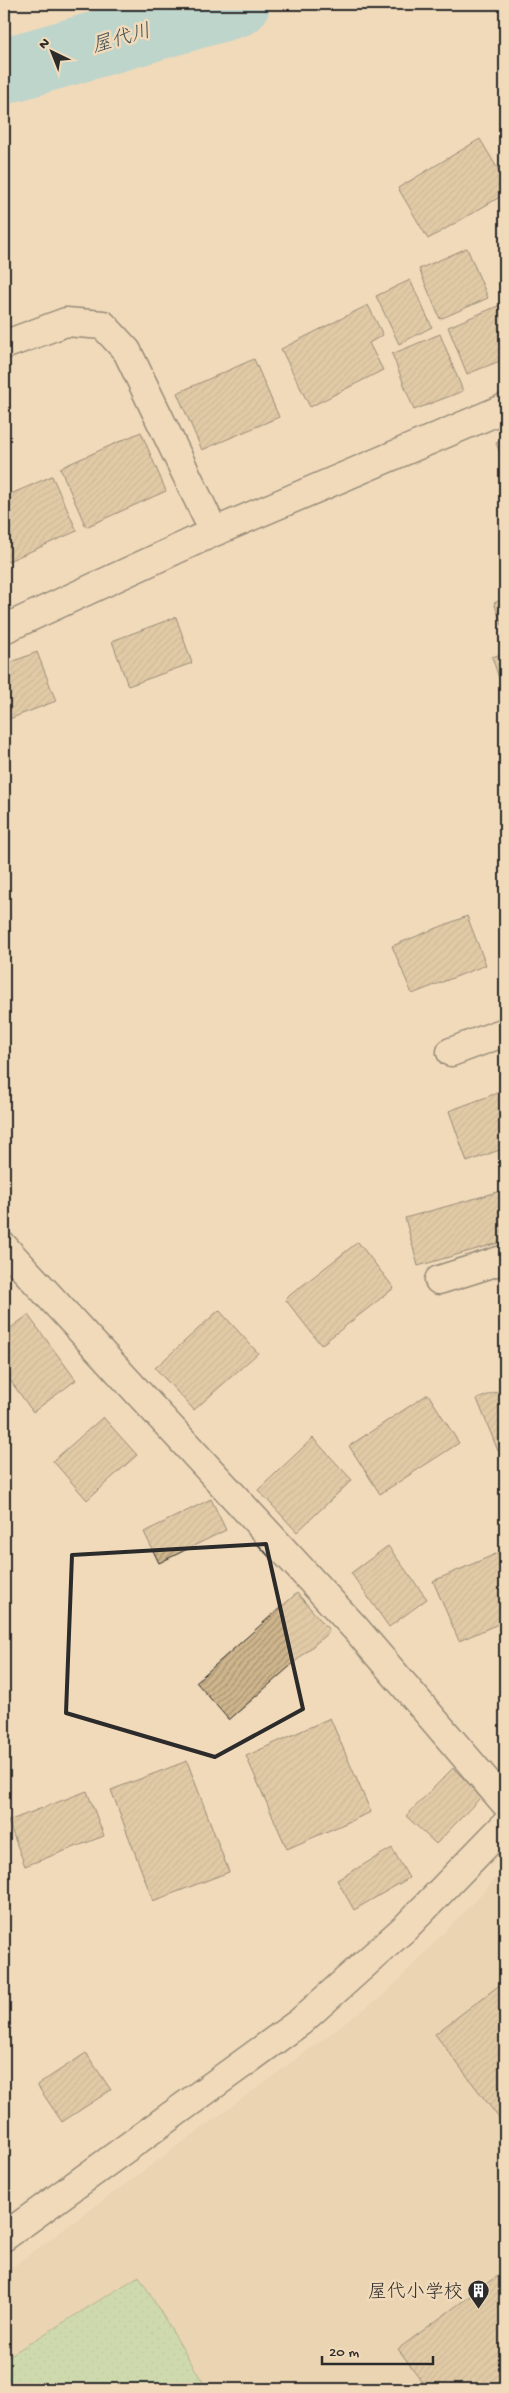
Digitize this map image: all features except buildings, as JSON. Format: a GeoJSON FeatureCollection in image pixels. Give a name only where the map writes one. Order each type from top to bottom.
{"type":"FeatureCollection","features":[{"type":"Feature","properties":{"kind":"street"},"geometry":{"type":"LineString","coordinates":[[4,345],[66,322],[103,325],[127,351],[214,532]]}},
{"type":"Feature","properties":{"kind":"street"},"geometry":{"type":"LineString","coordinates":[[4,629],[214,532],[505,408]]}},
{"type":"Feature","properties":{"kind":"street"},"geometry":{"type":"LineString","coordinates":[[451,1052],[505,1032]]}},
{"type":"Feature","properties":{"kind":"street"},"geometry":{"type":"LineString","coordinates":[[4,1247],[356,1629],[505,1803]]}},
{"type":"Feature","properties":{"kind":"street"},"geometry":{"type":"LineString","coordinates":[[439,1280],[505,1259]]}},
{"type":"Feature","properties":{"kind":"street"},"geometry":{"type":"LineString","coordinates":[[4,2238],[300,2022],[406,1926],[505,1825]]}},
{"type":"Feature","properties":{"kind":"highlighted area"},"geometry":{"type":"Polygon","coordinates":[[[266,1544],[303,1709],[215,1757],[66,1713],[72,1555],[266,1544]]]}},
{"type":"Feature","properties":{"kind":"shaded area"},"geometry":{"type":"Polygon","coordinates":[[[505,1869],[505,2389],[4,2389],[4,2273],[386,1993],[505,1869]]]}},
{"type":"Feature","properties":{"kind":"green space"},"geometry":{"type":"Polygon","coordinates":[[[139,2276],[207,2389],[4,2389],[4,2359],[139,2276]]]}},
{"type":"Feature","properties":{"kind":"waterway","name":"屋代川"},"geometry":{"type":"LineString","coordinates":[[4,71],[237,4]]}},
{"type":"Feature","properties":{"kind":"place","name":"屋代小学校"},"geometry":{"type":"Point","coordinates":[479,2309]}}]}
